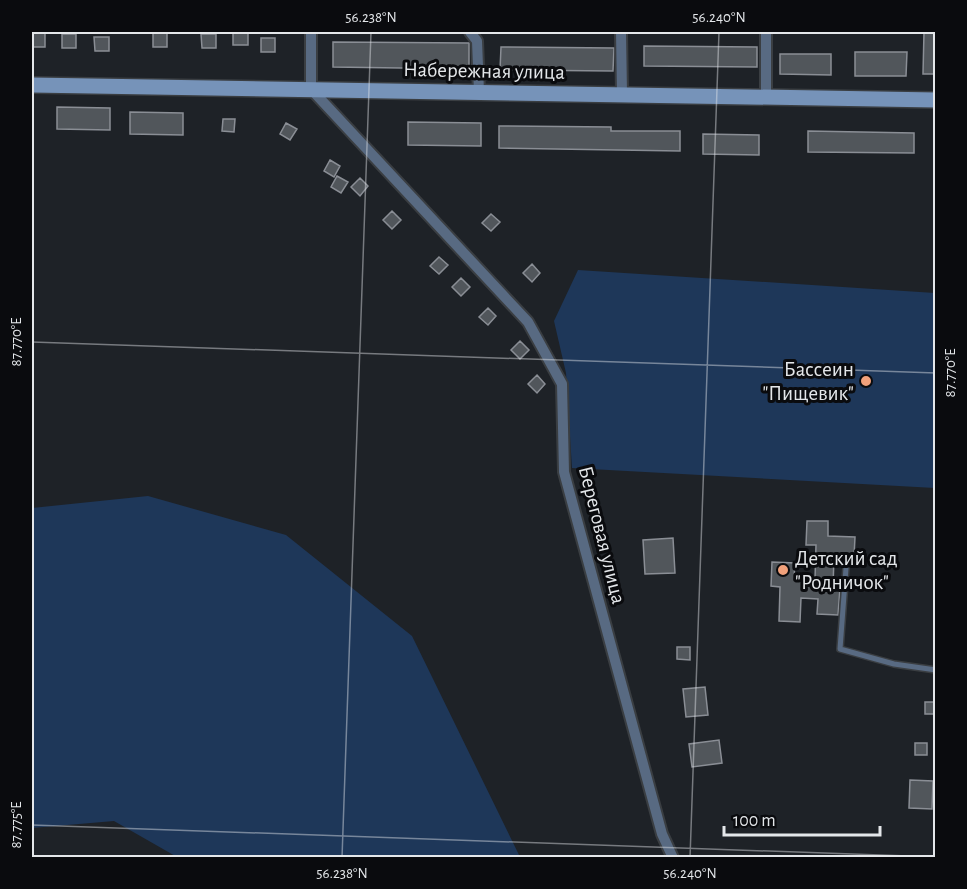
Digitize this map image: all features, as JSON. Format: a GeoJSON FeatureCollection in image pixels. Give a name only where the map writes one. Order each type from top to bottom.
{"type":"FeatureCollection","features":[{"type":"Feature","properties":{"kind":"street"},"geometry":{"type":"LineString","coordinates":[[311,32],[311,89]]}},
{"type":"Feature","properties":{"kind":"street"},"geometry":{"type":"LineString","coordinates":[[470,32],[477,41],[479,92]]}},
{"type":"Feature","properties":{"kind":"street"},"geometry":{"type":"LineString","coordinates":[[621,32],[622,94]]}},
{"type":"Feature","properties":{"kind":"street"},"geometry":{"type":"LineString","coordinates":[[766,32],[766,97]]}},
{"type":"Feature","properties":{"kind":"street","name":"Набережная улица"},"geometry":{"type":"LineString","coordinates":[[32,85],[936,100]]}},
{"type":"Feature","properties":{"kind":"street","name":"Береговая улица"},"geometry":{"type":"LineString","coordinates":[[311,89],[528,322],[562,384],[564,472],[662,834],[673,858]]}},
{"type":"Feature","properties":{"kind":"lane"},"geometry":{"type":"LineString","coordinates":[[846,568],[840,649],[894,664],[936,670]]}},
{"type":"Feature","properties":{"kind":"shaded area"},"geometry":{"type":"Polygon","coordinates":[[[578,270],[935,293],[935,488],[572,468],[566,373],[554,321],[578,270]]]}},
{"type":"Feature","properties":{"kind":"shaded area"},"geometry":{"type":"Polygon","coordinates":[[[148,496],[286,535],[412,636],[520,857],[177,857],[114,821],[32,828],[32,508],[148,496]]]}},
{"type":"Feature","properties":{"kind":"building"},"geometry":{"type":"Polygon","coordinates":[[[233,32],[248,32],[248,45],[233,45],[233,32]]]}},
{"type":"Feature","properties":{"kind":"building"},"geometry":{"type":"Polygon","coordinates":[[[924,32],[936,32],[936,74],[923,74],[924,32]]]}},
{"type":"Feature","properties":{"kind":"building"},"geometry":{"type":"Polygon","coordinates":[[[32,33],[45,33],[45,47],[32,47],[32,33]]]}},
{"type":"Feature","properties":{"kind":"building"},"geometry":{"type":"Polygon","coordinates":[[[153,33],[167,33],[167,47],[153,47],[153,33]]]}},
{"type":"Feature","properties":{"kind":"building"},"geometry":{"type":"Polygon","coordinates":[[[62,34],[76,34],[76,48],[62,48],[62,34]]]}},
{"type":"Feature","properties":{"kind":"building"},"geometry":{"type":"Polygon","coordinates":[[[201,34],[216,34],[216,48],[202,48],[201,34]]]}},
{"type":"Feature","properties":{"kind":"building"},"geometry":{"type":"Polygon","coordinates":[[[94,37],[109,37],[109,51],[95,51],[94,37]]]}},
{"type":"Feature","properties":{"kind":"building"},"geometry":{"type":"Polygon","coordinates":[[[261,38],[275,38],[275,52],[261,52],[261,38]]]}},
{"type":"Feature","properties":{"kind":"building"},"geometry":{"type":"Polygon","coordinates":[[[333,42],[469,43],[469,69],[333,67],[333,42]]]}},
{"type":"Feature","properties":{"kind":"building"},"geometry":{"type":"Polygon","coordinates":[[[644,46],[757,47],[757,67],[644,66],[644,46]]]}},
{"type":"Feature","properties":{"kind":"building"},"geometry":{"type":"Polygon","coordinates":[[[501,47],[614,48],[613,71],[500,70],[501,47]]]}},
{"type":"Feature","properties":{"kind":"building"},"geometry":{"type":"Polygon","coordinates":[[[855,52],[907,52],[906,76],[855,76],[855,52]]]}},
{"type":"Feature","properties":{"kind":"building"},"geometry":{"type":"Polygon","coordinates":[[[780,54],[831,54],[831,75],[780,74],[780,54]]]}},
{"type":"Feature","properties":{"kind":"building"},"geometry":{"type":"Polygon","coordinates":[[[57,107],[110,108],[110,130],[57,129],[57,107]]]}},
{"type":"Feature","properties":{"kind":"building"},"geometry":{"type":"Polygon","coordinates":[[[130,112],[183,113],[183,135],[130,134],[130,112]]]}},
{"type":"Feature","properties":{"kind":"building"},"geometry":{"type":"Polygon","coordinates":[[[223,119],[235,119],[234,132],[222,131],[223,119]]]}},
{"type":"Feature","properties":{"kind":"building"},"geometry":{"type":"Polygon","coordinates":[[[408,122],[481,123],[481,146],[408,145],[408,122]]]}},
{"type":"Feature","properties":{"kind":"building"},"geometry":{"type":"Polygon","coordinates":[[[286,123],[297,129],[290,140],[280,134],[286,123]]]}},
{"type":"Feature","properties":{"kind":"building"},"geometry":{"type":"Polygon","coordinates":[[[499,126],[611,127],[611,131],[680,131],[680,151],[499,148],[499,126]]]}},
{"type":"Feature","properties":{"kind":"building"},"geometry":{"type":"Polygon","coordinates":[[[808,131],[914,133],[914,153],[808,152],[808,131]]]}},
{"type":"Feature","properties":{"kind":"building"},"geometry":{"type":"Polygon","coordinates":[[[703,134],[759,135],[759,155],[703,154],[703,134]]]}},
{"type":"Feature","properties":{"kind":"building"},"geometry":{"type":"Polygon","coordinates":[[[330,160],[340,166],[334,177],[324,171],[330,160]]]}},
{"type":"Feature","properties":{"kind":"building"},"geometry":{"type":"Polygon","coordinates":[[[337,176],[348,182],[341,193],[331,187],[337,176]]]}},
{"type":"Feature","properties":{"kind":"building"},"geometry":{"type":"Polygon","coordinates":[[[360,178],[368,186],[360,196],[351,187],[360,178]]]}},
{"type":"Feature","properties":{"kind":"building"},"geometry":{"type":"Polygon","coordinates":[[[392,211],[401,220],[392,229],[383,220],[392,211]]]}},
{"type":"Feature","properties":{"kind":"building"},"geometry":{"type":"Polygon","coordinates":[[[491,214],[500,222],[491,231],[482,223],[491,214]]]}},
{"type":"Feature","properties":{"kind":"building"},"geometry":{"type":"Polygon","coordinates":[[[439,257],[448,265],[439,274],[430,266],[439,257]]]}},
{"type":"Feature","properties":{"kind":"building"},"geometry":{"type":"Polygon","coordinates":[[[532,264],[540,273],[532,282],[523,273],[532,264]]]}},
{"type":"Feature","properties":{"kind":"building"},"geometry":{"type":"Polygon","coordinates":[[[461,278],[470,287],[461,296],[452,287],[461,278]]]}},
{"type":"Feature","properties":{"kind":"building"},"geometry":{"type":"Polygon","coordinates":[[[488,308],[496,316],[488,325],[479,317],[488,308]]]}},
{"type":"Feature","properties":{"kind":"building"},"geometry":{"type":"Polygon","coordinates":[[[520,341],[529,350],[520,359],[511,350],[520,341]]]}},
{"type":"Feature","properties":{"kind":"building"},"geometry":{"type":"Polygon","coordinates":[[[537,375],[545,384],[537,393],[528,384],[537,375]]]}},
{"type":"Feature","properties":{"kind":"building","name":"Детский сад \"Родничок\""},"geometry":{"type":"Polygon","coordinates":[[[807,521],[828,521],[828,536],[855,537],[854,557],[834,556],[833,588],[840,588],[838,615],[817,614],[818,599],[801,598],[800,622],[779,621],[780,587],[771,586],[772,562],[795,563],[794,578],[815,579],[816,545],[806,545],[807,521]]]}},
{"type":"Feature","properties":{"kind":"building"},"geometry":{"type":"Polygon","coordinates":[[[673,538],[675,573],[645,574],[643,540],[673,538]]]}},
{"type":"Feature","properties":{"kind":"building"},"geometry":{"type":"Polygon","coordinates":[[[677,647],[690,647],[690,660],[677,659],[677,647]]]}},
{"type":"Feature","properties":{"kind":"building"},"geometry":{"type":"Polygon","coordinates":[[[705,687],[708,715],[686,717],[683,689],[705,687]]]}},
{"type":"Feature","properties":{"kind":"building"},"geometry":{"type":"Polygon","coordinates":[[[925,702],[936,702],[936,714],[925,714],[925,702]]]}},
{"type":"Feature","properties":{"kind":"building"},"geometry":{"type":"Polygon","coordinates":[[[719,740],[722,763],[692,767],[689,744],[719,740]]]}},
{"type":"Feature","properties":{"kind":"building"},"geometry":{"type":"Polygon","coordinates":[[[915,743],[927,743],[927,755],[915,755],[915,743]]]}},
{"type":"Feature","properties":{"kind":"building"},"geometry":{"type":"Polygon","coordinates":[[[910,780],[933,781],[932,809],[909,808],[910,780]]]}},
{"type":"Feature","properties":{"kind":"place","name":"Бассеин \"Пищевик\""},"geometry":{"type":"Point","coordinates":[866,381]}},
{"type":"Feature","properties":{"kind":"place","name":"Детский сад \"Родничок\""},"geometry":{"type":"Point","coordinates":[783,570]}}]}
